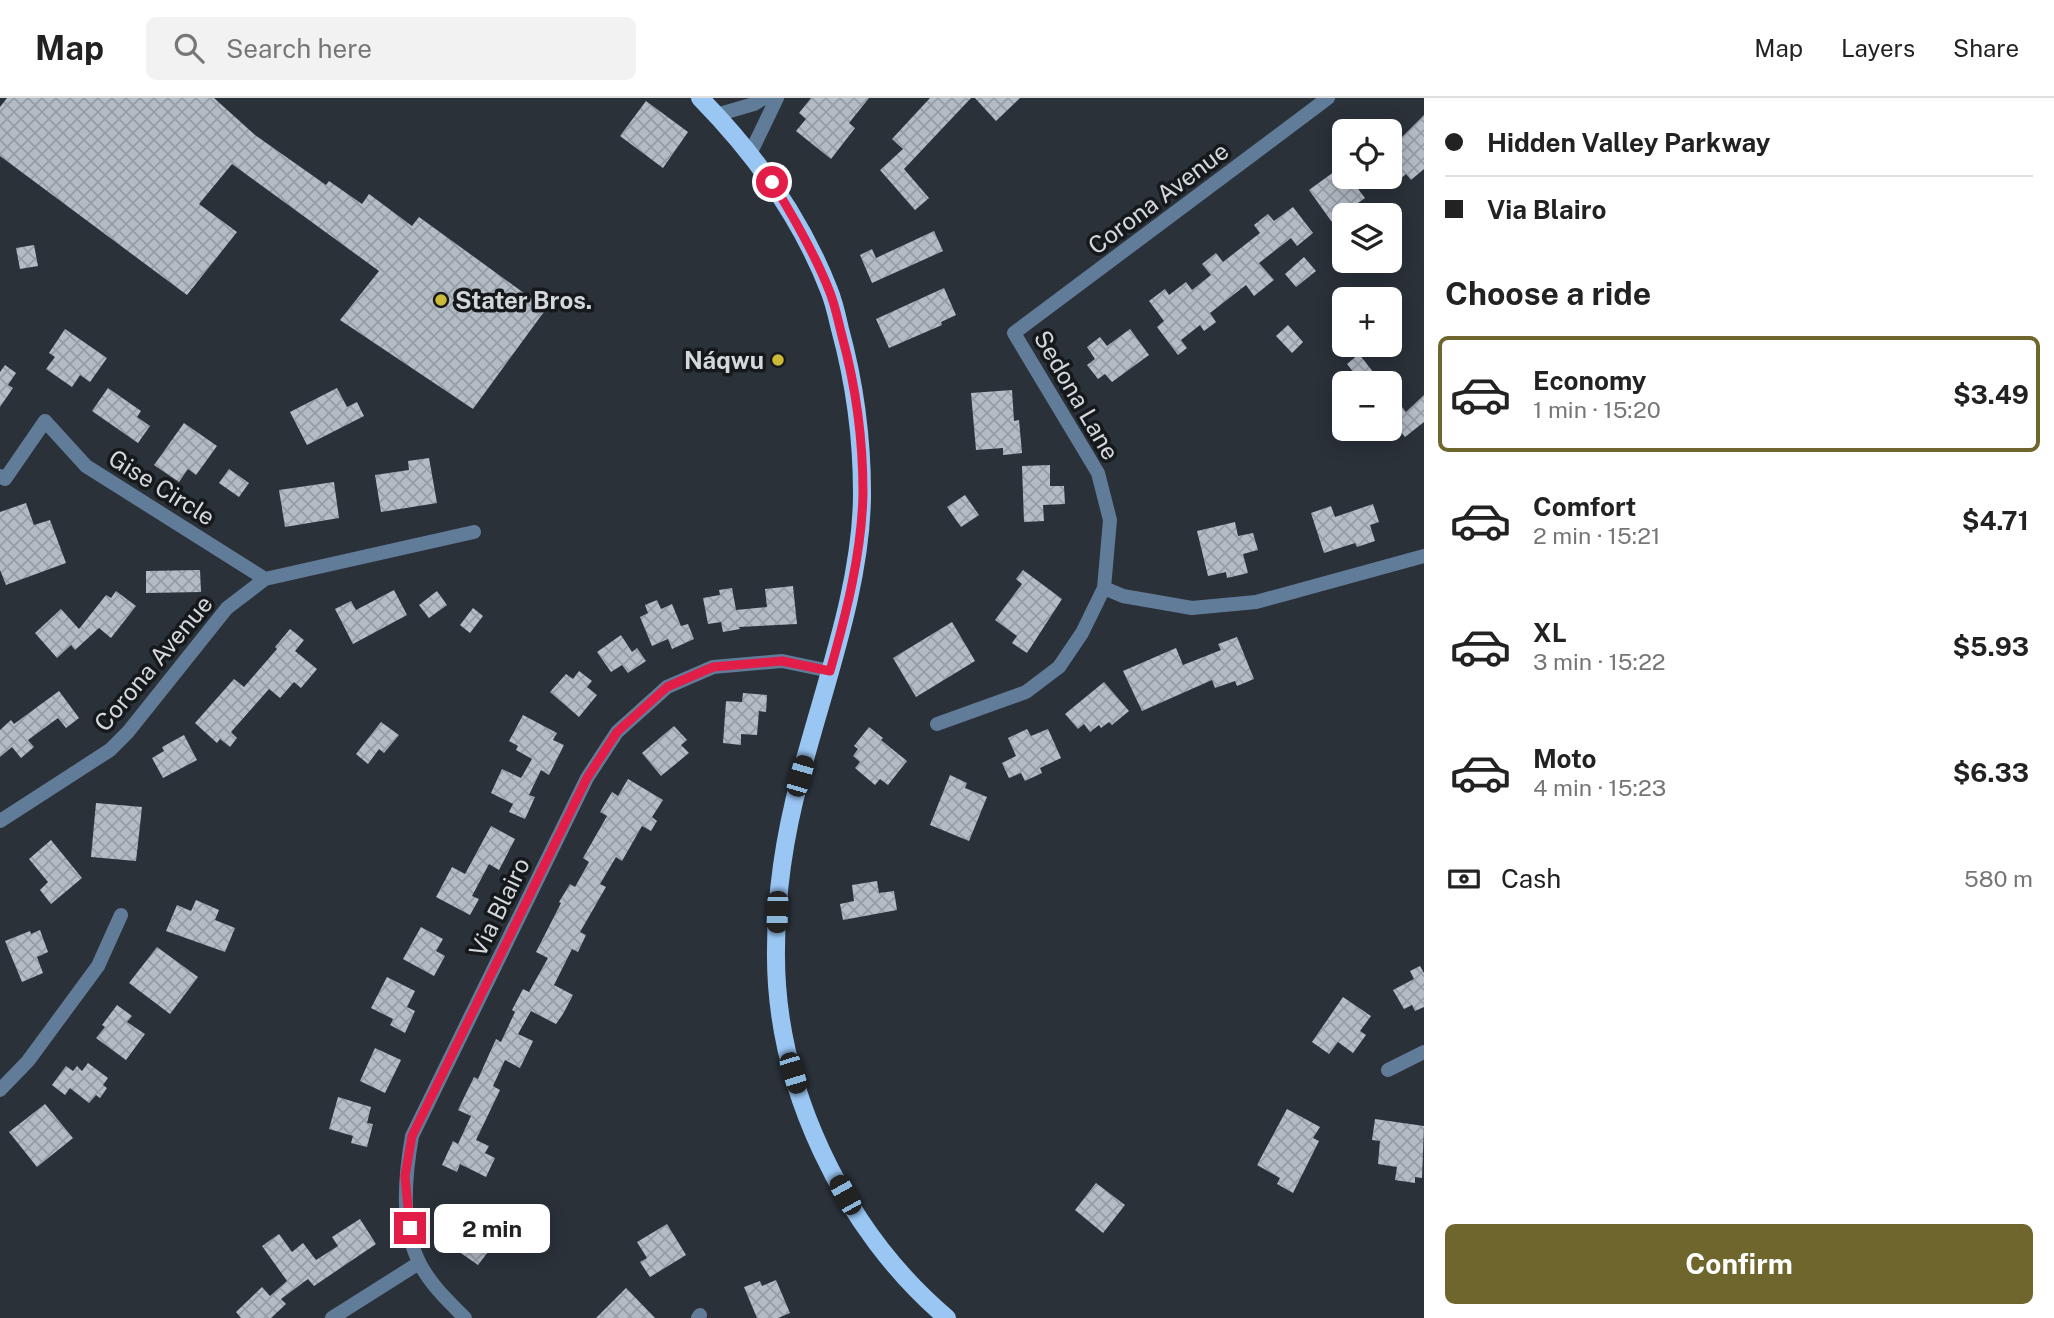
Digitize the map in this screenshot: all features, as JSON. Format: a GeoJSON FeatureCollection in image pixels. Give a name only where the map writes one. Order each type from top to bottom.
{"type":"FeatureCollection","features":[{"type":"Feature","properties":{"kind":"main road"},"geometry":{"type":"LineString","coordinates":[[700,98],[772,182],[794,218],[830,291],[855,389],[862,506],[858,542],[830,671],[786,834],[778,891],[775,952],[780,1012],[793,1073],[825,1160],[854,1212],[890,1261],[930,1304],[947,1318]]}},
{"type":"Feature","properties":{"kind":"street"},"geometry":{"type":"LineString","coordinates":[[716,115],[754,104],[764,98]]}},
{"type":"Feature","properties":{"kind":"street"},"geometry":{"type":"LineString","coordinates":[[750,154],[777,98]]}},
{"type":"Feature","properties":{"kind":"street","name":"Corona Avenue"},"geometry":{"type":"LineString","coordinates":[[1014,333],[1328,98]]}},
{"type":"Feature","properties":{"kind":"street","name":"Sedona Lane"},"geometry":{"type":"LineString","coordinates":[[937,724],[1026,692],[1059,667],[1082,633],[1104,588],[1110,520],[1098,473],[1014,333]]}},
{"type":"Feature","properties":{"kind":"street","name":"Gise Circle"},"geometry":{"type":"LineString","coordinates":[[2,477],[45,421],[86,466],[265,579]]}},
{"type":"Feature","properties":{"kind":"street","name":"Corona Avenue"},"geometry":{"type":"LineString","coordinates":[[0,821],[110,750],[128,732],[227,608],[265,579],[474,532]]}},
{"type":"Feature","properties":{"kind":"street"},"geometry":{"type":"LineString","coordinates":[[1104,588],[1123,596],[1192,608],[1256,602],[1424,556]]}},
{"type":"Feature","properties":{"kind":"street","name":"Via Blairo"},"geometry":{"type":"LineString","coordinates":[[465,1318],[438,1291],[419,1263],[406,1201],[405,1176],[412,1136],[587,778],[617,732],[667,687],[713,667],[782,661],[830,671]]}},
{"type":"Feature","properties":{"kind":"street"},"geometry":{"type":"LineString","coordinates":[[0,1090],[28,1061],[98,966],[121,915]]}},
{"type":"Feature","properties":{"kind":"street"},"geometry":{"type":"LineString","coordinates":[[1388,1070],[1424,1052]]}},
{"type":"Feature","properties":{"kind":"street"},"geometry":{"type":"LineString","coordinates":[[332,1318],[419,1263]]}},
{"type":"Feature","properties":{"kind":"building"},"geometry":{"type":"Polygon","coordinates":[[[7,98],[214,98],[255,135],[326,185],[329,181],[362,204],[369,194],[412,226],[419,217],[546,309],[473,409],[340,320],[379,271],[232,164],[199,204],[237,232],[187,295],[0,156],[0,107],[7,98]]]}},
{"type":"Feature","properties":{"kind":"building"},"geometry":{"type":"Polygon","coordinates":[[[811,98],[869,98],[849,123],[855,128],[831,159],[796,131],[806,119],[799,113],[811,98]]]}},
{"type":"Feature","properties":{"kind":"building"},"geometry":{"type":"Polygon","coordinates":[[[930,98],[971,98],[904,169],[929,198],[915,210],[880,170],[903,149],[892,139],[930,98]]]}},
{"type":"Feature","properties":{"kind":"building"},"geometry":{"type":"Polygon","coordinates":[[[975,98],[1020,98],[996,121],[975,98]]]}},
{"type":"Feature","properties":{"kind":"building"},"geometry":{"type":"Polygon","coordinates":[[[646,101],[688,132],[663,168],[620,136],[646,101]]]}},
{"type":"Feature","properties":{"kind":"building"},"geometry":{"type":"Polygon","coordinates":[[[1424,115],[1424,169],[1411,180],[1406,174],[1402,178],[1402,137],[1424,115]]]}},
{"type":"Feature","properties":{"kind":"building"},"geometry":{"type":"Polygon","coordinates":[[[1332,173],[1332,189],[1358,189],[1365,198],[1358,203],[1332,203],[1332,222],[1309,190],[1332,173]]]}},
{"type":"Feature","properties":{"kind":"building"},"geometry":{"type":"Polygon","coordinates":[[[1293,207],[1313,233],[1297,246],[1291,238],[1259,263],[1274,280],[1254,296],[1246,285],[1210,313],[1216,322],[1204,331],[1200,325],[1181,340],[1187,348],[1178,355],[1157,327],[1164,321],[1149,301],[1165,289],[1169,295],[1186,282],[1192,290],[1211,275],[1202,264],[1216,253],[1223,262],[1260,233],[1254,225],[1268,214],[1274,221],[1293,207]]]}},
{"type":"Feature","properties":{"kind":"building"},"geometry":{"type":"Polygon","coordinates":[[[934,231],[943,251],[872,283],[860,255],[872,249],[876,258],[934,231]]]}},
{"type":"Feature","properties":{"kind":"building"},"geometry":{"type":"Polygon","coordinates":[[[34,245],[38,266],[20,269],[16,248],[34,245]]]}},
{"type":"Feature","properties":{"kind":"building"},"geometry":{"type":"Polygon","coordinates":[[[1304,257],[1316,271],[1296,287],[1285,274],[1304,257]]]}},
{"type":"Feature","properties":{"kind":"building"},"geometry":{"type":"Polygon","coordinates":[[[944,288],[956,315],[941,322],[942,325],[889,348],[876,319],[944,288]]]}},
{"type":"Feature","properties":{"kind":"building"},"geometry":{"type":"Polygon","coordinates":[[[1288,325],[1303,342],[1292,353],[1276,336],[1288,325]]]}},
{"type":"Feature","properties":{"kind":"building"},"geometry":{"type":"Polygon","coordinates":[[[65,329],[107,358],[90,382],[80,375],[72,387],[46,369],[55,357],[49,353],[65,329]]]}},
{"type":"Feature","properties":{"kind":"building"},"geometry":{"type":"Polygon","coordinates":[[[1130,329],[1149,355],[1112,382],[1105,374],[1098,379],[1087,365],[1095,359],[1087,347],[1100,337],[1107,346],[1130,329]]]}},
{"type":"Feature","properties":{"kind":"building"},"geometry":{"type":"Polygon","coordinates":[[[1355,357],[1361,357],[1372,371],[1353,371],[1347,364],[1355,357]]]}},
{"type":"Feature","properties":{"kind":"building"},"geometry":{"type":"Polygon","coordinates":[[[5,365],[16,373],[8,385],[13,388],[0,407],[0,372],[5,365]]]}},
{"type":"Feature","properties":{"kind":"building"},"geometry":{"type":"Polygon","coordinates":[[[108,388],[141,411],[137,417],[150,426],[138,443],[92,411],[108,388]]]}},
{"type":"Feature","properties":{"kind":"building"},"geometry":{"type":"Polygon","coordinates":[[[337,388],[347,407],[357,402],[364,416],[307,445],[290,412],[337,388]]]}},
{"type":"Feature","properties":{"kind":"building"},"geometry":{"type":"Polygon","coordinates":[[[1012,390],[1014,421],[1019,420],[1022,453],[1003,455],[1003,448],[976,450],[971,393],[1012,390]]]}},
{"type":"Feature","properties":{"kind":"building"},"geometry":{"type":"Polygon","coordinates":[[[1424,395],[1424,422],[1405,437],[1402,433],[1402,407],[1406,412],[1424,395]]]}},
{"type":"Feature","properties":{"kind":"building"},"geometry":{"type":"Polygon","coordinates":[[[184,423],[217,446],[196,475],[188,469],[179,482],[154,465],[184,423]]]}},
{"type":"Feature","properties":{"kind":"building"},"geometry":{"type":"Polygon","coordinates":[[[429,458],[437,503],[381,512],[375,475],[409,470],[408,461],[429,458]]]}},
{"type":"Feature","properties":{"kind":"building"},"geometry":{"type":"Polygon","coordinates":[[[1050,465],[1050,486],[1064,486],[1065,504],[1043,505],[1044,521],[1024,522],[1022,466],[1050,465]]]}},
{"type":"Feature","properties":{"kind":"building"},"geometry":{"type":"Polygon","coordinates":[[[229,469],[249,483],[239,497],[219,483],[229,469]]]}},
{"type":"Feature","properties":{"kind":"building"},"geometry":{"type":"Polygon","coordinates":[[[334,482],[339,518],[285,527],[279,490],[334,482]]]}},
{"type":"Feature","properties":{"kind":"building"},"geometry":{"type":"Polygon","coordinates":[[[965,495],[979,515],[961,527],[947,507],[965,495]]]}},
{"type":"Feature","properties":{"kind":"building"},"geometry":{"type":"Polygon","coordinates":[[[26,503],[34,525],[50,520],[66,563],[6,585],[0,570],[0,512],[26,503]]]}},
{"type":"Feature","properties":{"kind":"building"},"geometry":{"type":"Polygon","coordinates":[[[1373,504],[1379,522],[1370,525],[1375,541],[1357,547],[1355,543],[1324,553],[1311,513],[1331,506],[1335,517],[1373,504]]]}},
{"type":"Feature","properties":{"kind":"building"},"geometry":{"type":"Polygon","coordinates":[[[1235,522],[1238,536],[1253,533],[1258,550],[1243,554],[1248,573],[1227,578],[1226,572],[1208,576],[1197,531],[1235,522]]]}},
{"type":"Feature","properties":{"kind":"building"},"geometry":{"type":"Polygon","coordinates":[[[200,570],[201,592],[146,593],[146,571],[200,570]]]}},
{"type":"Feature","properties":{"kind":"building"},"geometry":{"type":"Polygon","coordinates":[[[1023,570],[1062,599],[1027,653],[1012,643],[1017,636],[995,620],[1022,584],[1016,579],[1023,570]]]}},
{"type":"Feature","properties":{"kind":"building"},"geometry":{"type":"Polygon","coordinates":[[[793,586],[797,624],[739,627],[740,629],[723,632],[721,622],[708,624],[703,598],[720,595],[719,590],[732,588],[736,610],[767,607],[765,589],[793,586]]]}},
{"type":"Feature","properties":{"kind":"building"},"geometry":{"type":"Polygon","coordinates":[[[394,590],[407,615],[353,644],[335,609],[351,601],[356,610],[394,590]]]}},
{"type":"Feature","properties":{"kind":"building"},"geometry":{"type":"Polygon","coordinates":[[[116,591],[136,606],[111,638],[99,628],[75,650],[71,645],[57,658],[35,633],[61,609],[79,629],[106,595],[111,598],[116,591]]]}},
{"type":"Feature","properties":{"kind":"building"},"geometry":{"type":"Polygon","coordinates":[[[437,591],[447,605],[429,618],[419,605],[437,591]]]}},
{"type":"Feature","properties":{"kind":"building"},"geometry":{"type":"Polygon","coordinates":[[[657,600],[661,609],[672,604],[681,626],[688,624],[694,639],[672,649],[668,639],[652,646],[640,617],[648,613],[645,605],[657,600]]]}},
{"type":"Feature","properties":{"kind":"building"},"geometry":{"type":"Polygon","coordinates":[[[473,608],[483,616],[470,633],[460,625],[473,608]]]}},
{"type":"Feature","properties":{"kind":"building"},"geometry":{"type":"Polygon","coordinates":[[[952,622],[975,661],[916,697],[893,658],[952,622]]]}},
{"type":"Feature","properties":{"kind":"building"},"geometry":{"type":"Polygon","coordinates":[[[290,629],[304,640],[295,651],[317,669],[301,688],[294,682],[280,698],[269,689],[231,732],[237,738],[230,747],[220,739],[217,743],[195,723],[234,679],[244,687],[277,649],[275,647],[290,629]]]}},
{"type":"Feature","properties":{"kind":"building"},"geometry":{"type":"Polygon","coordinates":[[[621,635],[632,652],[637,648],[646,661],[628,673],[622,665],[611,672],[597,652],[621,635]]]}},
{"type":"Feature","properties":{"kind":"building"},"geometry":{"type":"Polygon","coordinates":[[[1237,637],[1254,679],[1237,686],[1235,681],[1215,688],[1212,680],[1142,711],[1123,671],[1176,648],[1183,665],[1221,650],[1218,644],[1237,637]]]}},
{"type":"Feature","properties":{"kind":"building"},"geometry":{"type":"Polygon","coordinates":[[[579,671],[592,681],[587,687],[597,695],[579,717],[550,692],[566,674],[573,679],[579,671]]]}},
{"type":"Feature","properties":{"kind":"building"},"geometry":{"type":"Polygon","coordinates":[[[1104,682],[1129,711],[1112,725],[1109,722],[1101,728],[1099,725],[1090,732],[1084,724],[1078,729],[1065,714],[1104,682]]]}},
{"type":"Feature","properties":{"kind":"building"},"geometry":{"type":"Polygon","coordinates":[[[59,691],[79,718],[66,728],[58,718],[28,740],[34,747],[21,758],[12,747],[0,757],[0,730],[11,720],[14,724],[59,691]]]}},
{"type":"Feature","properties":{"kind":"building"},"geometry":{"type":"Polygon","coordinates":[[[743,693],[767,695],[766,712],[759,711],[757,735],[741,734],[741,745],[723,743],[726,701],[742,702],[743,693]]]}},
{"type":"Feature","properties":{"kind":"building"},"geometry":{"type":"Polygon","coordinates":[[[523,715],[557,733],[553,740],[564,745],[549,775],[541,770],[529,795],[535,797],[525,819],[509,812],[513,804],[491,793],[502,769],[521,778],[532,759],[516,750],[518,746],[509,741],[523,715]]]}},
{"type":"Feature","properties":{"kind":"building"},"geometry":{"type":"Polygon","coordinates":[[[381,722],[399,735],[384,753],[379,749],[368,764],[356,754],[381,722]]]}},
{"type":"Feature","properties":{"kind":"building"},"geometry":{"type":"Polygon","coordinates":[[[674,726],[687,740],[681,745],[689,753],[661,776],[642,753],[674,726]]]}},
{"type":"Feature","properties":{"kind":"building"},"geometry":{"type":"Polygon","coordinates":[[[869,727],[907,761],[888,785],[880,779],[875,785],[855,768],[860,762],[853,756],[858,749],[854,746],[869,727]]]}},
{"type":"Feature","properties":{"kind":"building"},"geometry":{"type":"Polygon","coordinates":[[[1027,729],[1031,736],[1048,729],[1061,758],[1040,768],[1042,773],[1025,781],[1021,773],[1009,778],[1002,763],[1016,756],[1008,738],[1027,729]]]}},
{"type":"Feature","properties":{"kind":"building"},"geometry":{"type":"Polygon","coordinates":[[[184,735],[197,760],[163,778],[152,758],[164,751],[162,747],[184,735]]]}},
{"type":"Feature","properties":{"kind":"building"},"geometry":{"type":"Polygon","coordinates":[[[950,775],[967,783],[965,788],[987,797],[969,841],[930,825],[950,775]]]}},
{"type":"Feature","properties":{"kind":"building"},"geometry":{"type":"Polygon","coordinates":[[[628,779],[663,800],[652,817],[657,821],[651,831],[642,826],[622,861],[616,857],[600,884],[606,887],[580,932],[586,935],[578,952],[572,949],[554,985],[573,995],[563,1014],[556,1024],[531,1011],[518,1034],[533,1041],[520,1068],[505,1060],[493,1086],[500,1090],[476,1140],[489,1146],[485,1153],[495,1158],[486,1177],[460,1164],[457,1172],[442,1165],[453,1141],[458,1144],[471,1116],[458,1110],[474,1077],[478,1079],[496,1039],[501,1042],[515,1012],[512,1010],[523,989],[529,992],[548,958],[536,952],[561,903],[559,902],[570,884],[575,887],[589,862],[583,858],[607,816],[600,812],[612,792],[618,796],[628,779]]]}},
{"type":"Feature","properties":{"kind":"building"},"geometry":{"type":"Polygon","coordinates":[[[96,803],[142,807],[136,861],[91,857],[96,803]]]}},
{"type":"Feature","properties":{"kind":"building"},"geometry":{"type":"Polygon","coordinates":[[[491,826],[515,839],[499,870],[489,864],[472,896],[479,899],[470,915],[436,897],[452,867],[465,874],[491,826]]]}},
{"type":"Feature","properties":{"kind":"building"},"geometry":{"type":"Polygon","coordinates":[[[51,840],[82,878],[51,904],[40,890],[48,882],[29,859],[51,840]]]}},
{"type":"Feature","properties":{"kind":"building"},"geometry":{"type":"Polygon","coordinates":[[[877,881],[879,893],[894,891],[897,910],[843,920],[840,904],[854,901],[852,885],[877,881]]]}},
{"type":"Feature","properties":{"kind":"building"},"geometry":{"type":"Polygon","coordinates":[[[196,900],[219,910],[215,920],[235,928],[225,952],[166,931],[177,905],[191,911],[196,900]]]}},
{"type":"Feature","properties":{"kind":"building"},"geometry":{"type":"Polygon","coordinates":[[[421,927],[443,939],[436,951],[445,956],[434,976],[403,959],[421,927]]]}},
{"type":"Feature","properties":{"kind":"building"},"geometry":{"type":"Polygon","coordinates":[[[40,930],[48,952],[37,957],[43,973],[22,982],[5,941],[40,930]]]}},
{"type":"Feature","properties":{"kind":"building"},"geometry":{"type":"Polygon","coordinates":[[[157,947],[198,977],[170,1014],[129,983],[157,947]]]}},
{"type":"Feature","properties":{"kind":"building"},"geometry":{"type":"Polygon","coordinates":[[[1420,966],[1424,973],[1424,1007],[1415,1011],[1412,1005],[1404,1009],[1393,990],[1414,979],[1410,971],[1420,966]]]}},
{"type":"Feature","properties":{"kind":"building"},"geometry":{"type":"Polygon","coordinates":[[[387,977],[415,991],[407,1007],[415,1011],[405,1033],[390,1025],[393,1019],[371,1008],[387,977]]]}},
{"type":"Feature","properties":{"kind":"building"},"geometry":{"type":"Polygon","coordinates":[[[1343,997],[1371,1016],[1360,1031],[1366,1035],[1353,1053],[1338,1042],[1329,1054],[1312,1042],[1343,997]]]}},
{"type":"Feature","properties":{"kind":"building"},"geometry":{"type":"Polygon","coordinates":[[[117,1005],[132,1016],[127,1022],[145,1034],[126,1060],[96,1038],[117,1005]]]}},
{"type":"Feature","properties":{"kind":"building"},"geometry":{"type":"Polygon","coordinates":[[[375,1048],[401,1060],[385,1093],[360,1081],[375,1048]]]}},
{"type":"Feature","properties":{"kind":"building"},"geometry":{"type":"Polygon","coordinates":[[[88,1063],[108,1078],[103,1085],[107,1088],[100,1098],[96,1095],[89,1103],[70,1088],[65,1095],[52,1085],[66,1066],[73,1071],[77,1066],[82,1071],[88,1063]]]}},
{"type":"Feature","properties":{"kind":"building"},"geometry":{"type":"Polygon","coordinates":[[[338,1097],[371,1107],[367,1123],[373,1124],[367,1147],[351,1143],[353,1136],[329,1129],[338,1097]]]}},
{"type":"Feature","properties":{"kind":"building"},"geometry":{"type":"Polygon","coordinates":[[[45,1104],[73,1138],[37,1167],[9,1132],[45,1104]]]}},
{"type":"Feature","properties":{"kind":"building"},"geometry":{"type":"Polygon","coordinates":[[[1287,1109],[1320,1127],[1313,1138],[1319,1141],[1293,1193],[1277,1184],[1280,1178],[1257,1165],[1287,1109]]]}},
{"type":"Feature","properties":{"kind":"building"},"geometry":{"type":"Polygon","coordinates":[[[1375,1119],[1424,1126],[1422,1178],[1415,1177],[1415,1183],[1395,1180],[1397,1167],[1378,1164],[1380,1141],[1372,1140],[1375,1119]]]}},
{"type":"Feature","properties":{"kind":"building"},"geometry":{"type":"Polygon","coordinates":[[[1096,1183],[1125,1205],[1103,1233],[1075,1210],[1096,1183]]]}},
{"type":"Feature","properties":{"kind":"building"},"geometry":{"type":"Polygon","coordinates":[[[461,1216],[489,1238],[483,1247],[488,1252],[478,1265],[442,1240],[461,1216]]]}},
{"type":"Feature","properties":{"kind":"building"},"geometry":{"type":"Polygon","coordinates":[[[360,1219],[376,1244],[314,1286],[308,1279],[281,1299],[286,1304],[271,1318],[241,1318],[236,1312],[262,1287],[270,1296],[287,1281],[262,1246],[279,1234],[292,1252],[303,1243],[316,1260],[338,1246],[332,1237],[360,1219]]]}},
{"type":"Feature","properties":{"kind":"building"},"geometry":{"type":"Polygon","coordinates":[[[667,1224],[686,1255],[650,1277],[640,1262],[647,1258],[637,1242],[667,1224]]]}},
{"type":"Feature","properties":{"kind":"building"},"geometry":{"type":"Polygon","coordinates":[[[776,1280],[790,1313],[778,1318],[757,1318],[744,1287],[760,1281],[762,1286],[776,1280]]]}},
{"type":"Feature","properties":{"kind":"building"},"geometry":{"type":"Polygon","coordinates":[[[626,1288],[655,1318],[596,1318],[626,1288]]]}},
{"type":"Feature","properties":{"kind":"place","name":"Stater Bros."},"geometry":{"type":"Point","coordinates":[441,300]}},
{"type":"Feature","properties":{"kind":"place","name":"Náqwu"},"geometry":{"type":"Point","coordinates":[778,360]}},
{"type":"Feature","properties":{"kind":"route"},"geometry":{"type":"LineString","coordinates":[[410,1228],[405,1176],[412,1136],[587,778],[617,732],[667,687],[713,667],[782,661],[830,671],[839,641],[858,542],[863,494],[857,404],[853,378],[830,291],[794,218],[772,182]]}}]}
